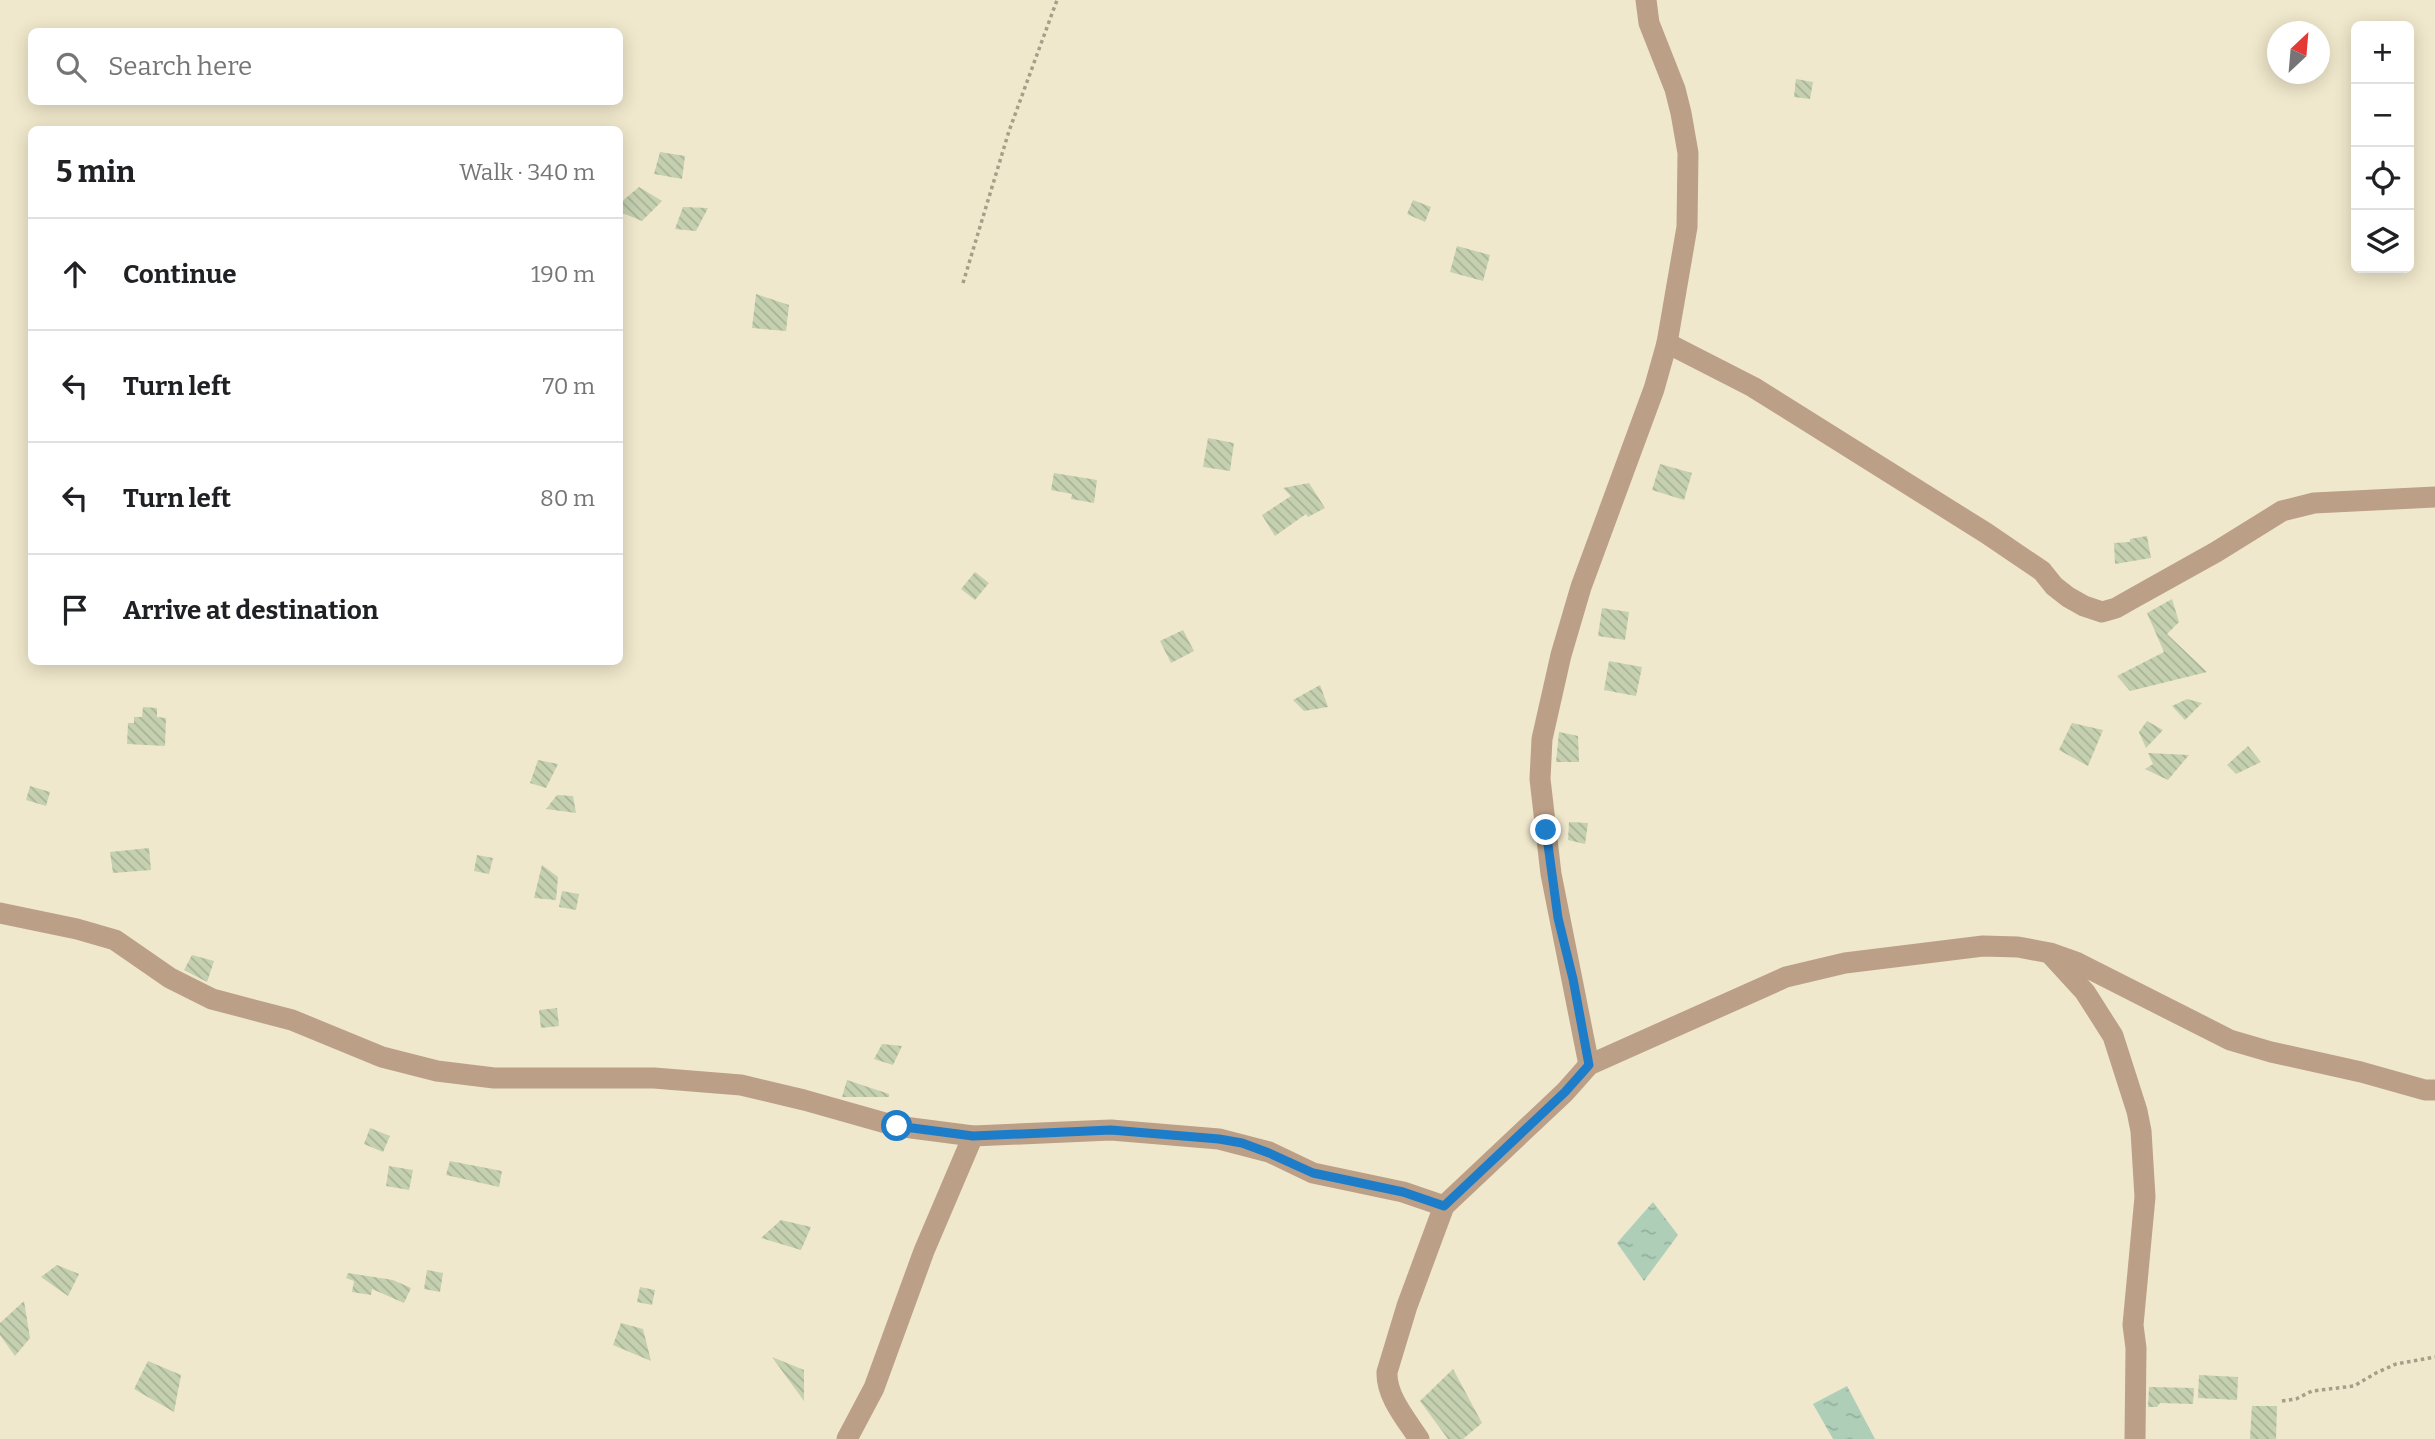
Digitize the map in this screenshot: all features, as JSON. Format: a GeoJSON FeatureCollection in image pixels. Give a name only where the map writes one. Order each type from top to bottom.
{"type":"FeatureCollection","features":[{"type":"Feature","properties":{"kind":"street"},"geometry":{"type":"LineString","coordinates":[[1589,1065],[1551,874],[1540,779],[1542,739],[1561,655],[1581,587],[1637,438],[1667,343],[1688,226],[1688,153],[1675,89],[1649,23],[1646,0]]}},
{"type":"Feature","properties":{"kind":"street"},"geometry":{"type":"LineString","coordinates":[[1667,343],[1753,387],[1986,533],[2042,571],[2054,586],[2068,597],[2102,612],[2116,608],[2216,552],[2282,511],[2314,503],[2435,497]]}},
{"type":"Feature","properties":{"kind":"street"},"geometry":{"type":"LineString","coordinates":[[0,913],[115,940],[170,978],[212,999],[292,1020],[382,1057],[437,1071],[494,1078],[654,1078],[741,1085],[897,1126],[973,1136],[1111,1130],[1219,1139],[1242,1143],[1313,1173],[1403,1192],[1444,1206]]}},
{"type":"Feature","properties":{"kind":"street"},"geometry":{"type":"LineString","coordinates":[[1419,1439],[1391,1395],[1387,1372],[1407,1306],[1444,1206],[1565,1092],[1589,1065],[1786,977],[1845,962],[1983,946],[2018,947],[2078,962],[2230,1040],[2375,1075],[2425,1090],[2435,1090]]}},
{"type":"Feature","properties":{"kind":"street"},"geometry":{"type":"LineString","coordinates":[[2050,954],[2085,992],[2113,1035],[2141,1132],[2145,1197],[2133,1325],[2136,1348],[2135,1439]]}},
{"type":"Feature","properties":{"kind":"street"},"geometry":{"type":"LineString","coordinates":[[848,1439],[874,1388],[924,1251],[973,1136]]}},
{"type":"Feature","properties":{"kind":"path"},"geometry":{"type":"LineString","coordinates":[[963,283],[1009,131],[1057,0]]}},
{"type":"Feature","properties":{"kind":"path"},"geometry":{"type":"LineString","coordinates":[[2282,1401],[2296,1399],[2312,1391],[2354,1387],[2396,1364],[2435,1357]]}},
{"type":"Feature","properties":{"kind":"water"},"geometry":{"type":"Polygon","coordinates":[[[1653,1202],[1678,1235],[1644,1281],[1617,1243],[1653,1202]]]}},
{"type":"Feature","properties":{"kind":"water"},"geometry":{"type":"Polygon","coordinates":[[[1847,1386],[1875,1439],[1833,1439],[1813,1404],[1847,1386]]]}},
{"type":"Feature","properties":{"kind":"building"},"geometry":{"type":"Polygon","coordinates":[[[1796,79],[1813,82],[1810,99],[1794,97],[1796,79]]]}},
{"type":"Feature","properties":{"kind":"building"},"geometry":{"type":"Polygon","coordinates":[[[660,152],[685,156],[682,179],[654,174],[660,152]]]}},
{"type":"Feature","properties":{"kind":"building"},"geometry":{"type":"Polygon","coordinates":[[[639,187],[662,201],[642,221],[623,213],[623,200],[639,187]]]}},
{"type":"Feature","properties":{"kind":"building"},"geometry":{"type":"Polygon","coordinates":[[[1413,200],[1431,207],[1425,222],[1407,214],[1413,200]]]}},
{"type":"Feature","properties":{"kind":"building"},"geometry":{"type":"Polygon","coordinates":[[[683,207],[708,208],[696,231],[675,229],[683,207]]]}},
{"type":"Feature","properties":{"kind":"building"},"geometry":{"type":"Polygon","coordinates":[[[1457,246],[1490,255],[1483,281],[1450,272],[1457,246]]]}},
{"type":"Feature","properties":{"kind":"building"},"geometry":{"type":"Polygon","coordinates":[[[756,294],[789,305],[786,331],[752,328],[756,294]]]}},
{"type":"Feature","properties":{"kind":"building"},"geometry":{"type":"Polygon","coordinates":[[[1208,438],[1234,443],[1230,471],[1203,467],[1208,438]]]}},
{"type":"Feature","properties":{"kind":"building"},"geometry":{"type":"Polygon","coordinates":[[[1660,464],[1692,473],[1684,500],[1652,490],[1660,464]]]}},
{"type":"Feature","properties":{"kind":"building"},"geometry":{"type":"Polygon","coordinates":[[[1054,473],[1097,480],[1094,503],[1071,499],[1072,494],[1051,490],[1054,473]]]}},
{"type":"Feature","properties":{"kind":"building"},"geometry":{"type":"Polygon","coordinates":[[[1309,483],[1325,508],[1308,517],[1306,514],[1275,536],[1262,515],[1291,496],[1283,488],[1309,483]]]}},
{"type":"Feature","properties":{"kind":"building"},"geometry":{"type":"Polygon","coordinates":[[[2147,536],[2151,558],[2115,564],[2114,543],[2130,542],[2130,539],[2147,536]]]}},
{"type":"Feature","properties":{"kind":"building"},"geometry":{"type":"Polygon","coordinates":[[[975,572],[989,583],[975,600],[961,589],[975,572]]]}},
{"type":"Feature","properties":{"kind":"building"},"geometry":{"type":"Polygon","coordinates":[[[2172,599],[2179,622],[2167,634],[2207,672],[2130,691],[2117,676],[2164,652],[2147,613],[2172,599]]]}},
{"type":"Feature","properties":{"kind":"building"},"geometry":{"type":"Polygon","coordinates":[[[1602,608],[1629,612],[1625,640],[1598,636],[1602,608]]]}},
{"type":"Feature","properties":{"kind":"building"},"geometry":{"type":"Polygon","coordinates":[[[1183,630],[1194,651],[1171,663],[1160,641],[1183,630]]]}},
{"type":"Feature","properties":{"kind":"building"},"geometry":{"type":"Polygon","coordinates":[[[1609,661],[1642,667],[1636,696],[1604,690],[1609,661]]]}},
{"type":"Feature","properties":{"kind":"building"},"geometry":{"type":"Polygon","coordinates":[[[1320,685],[1328,707],[1304,711],[1293,700],[1320,685]]]}},
{"type":"Feature","properties":{"kind":"building"},"geometry":{"type":"Polygon","coordinates":[[[2187,699],[2202,703],[2185,720],[2172,706],[2187,699]]]}},
{"type":"Feature","properties":{"kind":"building"},"geometry":{"type":"Polygon","coordinates":[[[143,707],[157,708],[157,717],[166,718],[165,746],[127,744],[128,723],[134,723],[134,717],[142,717],[143,707]]]}},
{"type":"Feature","properties":{"kind":"building"},"geometry":{"type":"Polygon","coordinates":[[[2147,721],[2163,730],[2146,748],[2139,732],[2147,721]]]}},
{"type":"Feature","properties":{"kind":"building"},"geometry":{"type":"Polygon","coordinates":[[[2072,723],[2103,730],[2088,766],[2059,750],[2072,723]]]}},
{"type":"Feature","properties":{"kind":"building"},"geometry":{"type":"Polygon","coordinates":[[[1559,732],[1578,736],[1579,762],[1556,762],[1559,732]]]}},
{"type":"Feature","properties":{"kind":"building"},"geometry":{"type":"Polygon","coordinates":[[[2248,746],[2261,762],[2236,774],[2227,765],[2248,746]]]}},
{"type":"Feature","properties":{"kind":"building"},"geometry":{"type":"Polygon","coordinates":[[[2148,753],[2189,755],[2168,780],[2145,769],[2153,764],[2148,753]]]}},
{"type":"Feature","properties":{"kind":"building"},"geometry":{"type":"Polygon","coordinates":[[[538,760],[558,764],[546,788],[530,783],[538,760]]]}},
{"type":"Feature","properties":{"kind":"building"},"geometry":{"type":"Polygon","coordinates":[[[30,786],[50,792],[46,806],[26,800],[30,786]]]}},
{"type":"Feature","properties":{"kind":"building"},"geometry":{"type":"Polygon","coordinates":[[[557,795],[573,796],[576,813],[546,809],[557,795]]]}},
{"type":"Feature","properties":{"kind":"building"},"geometry":{"type":"Polygon","coordinates":[[[1569,822],[1588,823],[1585,844],[1568,840],[1569,822]]]}},
{"type":"Feature","properties":{"kind":"building"},"geometry":{"type":"Polygon","coordinates":[[[149,848],[151,870],[113,873],[110,852],[149,848]]]}},
{"type":"Feature","properties":{"kind":"building"},"geometry":{"type":"Polygon","coordinates":[[[477,855],[493,858],[489,874],[474,871],[477,855]]]}},
{"type":"Feature","properties":{"kind":"building"},"geometry":{"type":"Polygon","coordinates":[[[542,865],[558,877],[556,900],[534,898],[542,865]]]}},
{"type":"Feature","properties":{"kind":"building"},"geometry":{"type":"Polygon","coordinates":[[[562,891],[579,894],[576,910],[559,907],[562,891]]]}},
{"type":"Feature","properties":{"kind":"building"},"geometry":{"type":"Polygon","coordinates":[[[192,955],[214,961],[207,982],[184,970],[192,955]]]}},
{"type":"Feature","properties":{"kind":"building"},"geometry":{"type":"Polygon","coordinates":[[[557,1008],[559,1026],[541,1028],[539,1010],[557,1008]]]}},
{"type":"Feature","properties":{"kind":"building"},"geometry":{"type":"Polygon","coordinates":[[[882,1044],[902,1046],[893,1065],[874,1059],[882,1044]]]}},
{"type":"Feature","properties":{"kind":"building"},"geometry":{"type":"Polygon","coordinates":[[[847,1080],[889,1094],[889,1097],[842,1097],[847,1080]]]}},
{"type":"Feature","properties":{"kind":"building"},"geometry":{"type":"Polygon","coordinates":[[[370,1128],[390,1136],[383,1152],[364,1144],[370,1128]]]}},
{"type":"Feature","properties":{"kind":"building"},"geometry":{"type":"Polygon","coordinates":[[[450,1161],[502,1171],[499,1187],[446,1175],[450,1161]]]}},
{"type":"Feature","properties":{"kind":"building"},"geometry":{"type":"Polygon","coordinates":[[[389,1166],[413,1170],[409,1190],[386,1186],[389,1166]]]}},
{"type":"Feature","properties":{"kind":"building"},"geometry":{"type":"Polygon","coordinates":[[[781,1220],[811,1227],[801,1250],[761,1238],[781,1220]]]}},
{"type":"Feature","properties":{"kind":"building"},"geometry":{"type":"Polygon","coordinates":[[[57,1265],[79,1274],[68,1296],[41,1277],[57,1265]]]}},
{"type":"Feature","properties":{"kind":"building"},"geometry":{"type":"Polygon","coordinates":[[[427,1270],[443,1273],[440,1292],[424,1289],[427,1270]]]}},
{"type":"Feature","properties":{"kind":"building"},"geometry":{"type":"Polygon","coordinates":[[[348,1273],[393,1280],[411,1288],[404,1303],[372,1289],[371,1295],[352,1292],[354,1281],[346,1278],[348,1273]]]}},
{"type":"Feature","properties":{"kind":"building"},"geometry":{"type":"Polygon","coordinates":[[[640,1287],[655,1290],[652,1305],[637,1302],[640,1287]]]}},
{"type":"Feature","properties":{"kind":"building"},"geometry":{"type":"Polygon","coordinates":[[[24,1301],[30,1338],[15,1356],[0,1335],[0,1323],[24,1301]]]}},
{"type":"Feature","properties":{"kind":"building"},"geometry":{"type":"Polygon","coordinates":[[[621,1323],[643,1329],[651,1361],[613,1345],[621,1323]]]}},
{"type":"Feature","properties":{"kind":"building"},"geometry":{"type":"Polygon","coordinates":[[[772,1357],[804,1370],[804,1401],[772,1357]]]}},
{"type":"Feature","properties":{"kind":"building"},"geometry":{"type":"Polygon","coordinates":[[[148,1361],[181,1375],[174,1412],[134,1389],[148,1361]]]}},
{"type":"Feature","properties":{"kind":"building"},"geometry":{"type":"Polygon","coordinates":[[[1453,1369],[1482,1423],[1463,1439],[1448,1439],[1420,1401],[1453,1369]]]}},
{"type":"Feature","properties":{"kind":"building"},"geometry":{"type":"Polygon","coordinates":[[[2199,1375],[2238,1377],[2237,1400],[2198,1398],[2199,1375]]]}},
{"type":"Feature","properties":{"kind":"building"},"geometry":{"type":"Polygon","coordinates":[[[2149,1387],[2194,1388],[2193,1404],[2160,1403],[2157,1407],[2148,1407],[2149,1387]]]}},
{"type":"Feature","properties":{"kind":"building"},"geometry":{"type":"Polygon","coordinates":[[[2252,1406],[2277,1406],[2276,1439],[2250,1439],[2252,1406]]]}},
{"type":"Feature","properties":{"kind":"route"},"geometry":{"type":"LineString","coordinates":[[897,1126],[973,1136],[1111,1130],[1219,1139],[1242,1143],[1329,1178],[1403,1192],[1444,1206],[1565,1092],[1589,1065],[1558,918],[1546,830]]}}]}
